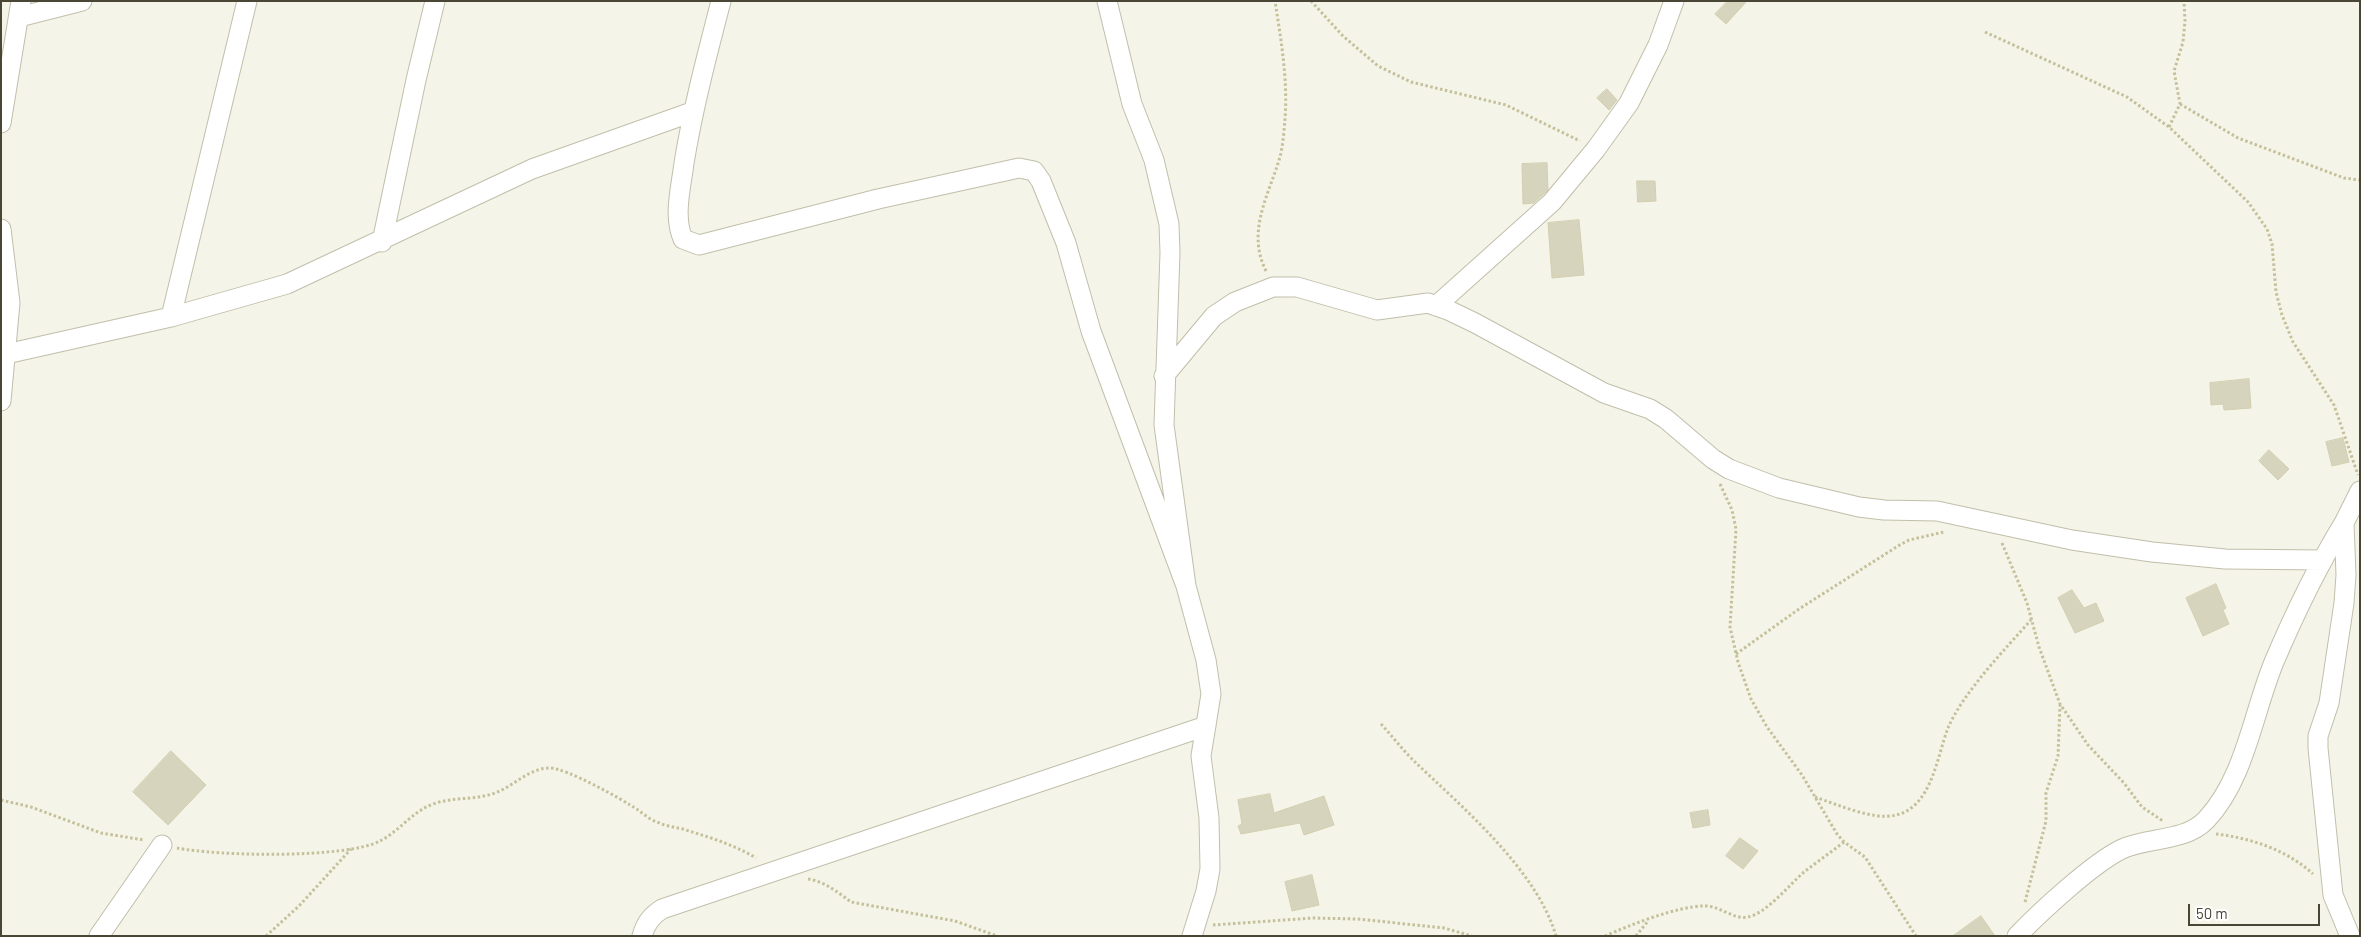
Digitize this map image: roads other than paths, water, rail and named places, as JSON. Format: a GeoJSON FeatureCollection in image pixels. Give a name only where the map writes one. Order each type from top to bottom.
{"type":"FeatureCollection","features":[{"type":"Feature","properties":{"kind":"street"},"geometry":{"type":"LineString","coordinates":[[1,123],[20,9],[82,1]]}},
{"type":"Feature","properties":{"kind":"street"},"geometry":{"type":"LineString","coordinates":[[171,317],[247,1]]}},
{"type":"Feature","properties":{"kind":"street"},"geometry":{"type":"LineString","coordinates":[[382,242],[416,80],[436,1]]}},
{"type":"Feature","properties":{"kind":"street"},"geometry":{"type":"LineString","coordinates":[[720,1],[692,112],[679,197],[678,227],[683,239],[698,244],[878,199],[1018,168],[1034,172],[1041,181],[1066,243],[1091,330],[1186,586],[1206,660],[1211,694],[1201,756],[1209,818],[1210,869],[1206,891],[1194,931]]}},
{"type":"Feature","properties":{"kind":"street"},"geometry":{"type":"LineString","coordinates":[[1107,1],[1132,104],[1154,160],[1166,204],[1170,253],[1164,376],[1164,425],[1186,586]]}},
{"type":"Feature","properties":{"kind":"street"},"geometry":{"type":"LineString","coordinates":[[1436,306],[1552,202],[1596,149],[1629,103],[1658,45],[1674,1]]}},
{"type":"Feature","properties":{"kind":"street"},"geometry":{"type":"LineString","coordinates":[[6,354],[171,317],[288,284],[382,242],[532,169],[692,112]]}},
{"type":"Feature","properties":{"kind":"street"},"geometry":{"type":"LineString","coordinates":[[1,229],[10,303],[1,401]]}},
{"type":"Feature","properties":{"kind":"street"},"geometry":{"type":"LineString","coordinates":[[1164,376],[1214,316],[1235,302],[1274,287],[1296,287],[1377,310],[1409,304],[1428,303],[1474,323],[1604,394],[1650,409],[1666,419],[1729,469],[1780,488],[1818,498],[1884,510],[1937,511],[2072,540],[2152,552],[2225,559],[2323,560]]}},
{"type":"Feature","properties":{"kind":"street"},"geometry":{"type":"LineString","coordinates":[[2350,936],[2333,895],[2322,805],[2318,742],[2330,703],[2344,603],[2350,526],[2360,490]]}},
{"type":"Feature","properties":{"kind":"street"},"geometry":{"type":"LineString","coordinates":[[2017,936],[2106,858],[2137,844],[2188,832],[2213,812],[2226,794],[2243,752],[2274,662],[2323,560],[2350,526]]}},
{"type":"Feature","properties":{"kind":"street"},"geometry":{"type":"LineString","coordinates":[[642,936],[645,926],[653,915],[662,909],[1206,726]]}},
{"type":"Feature","properties":{"kind":"street"},"geometry":{"type":"LineString","coordinates":[[98,936],[162,845]]}}]}
